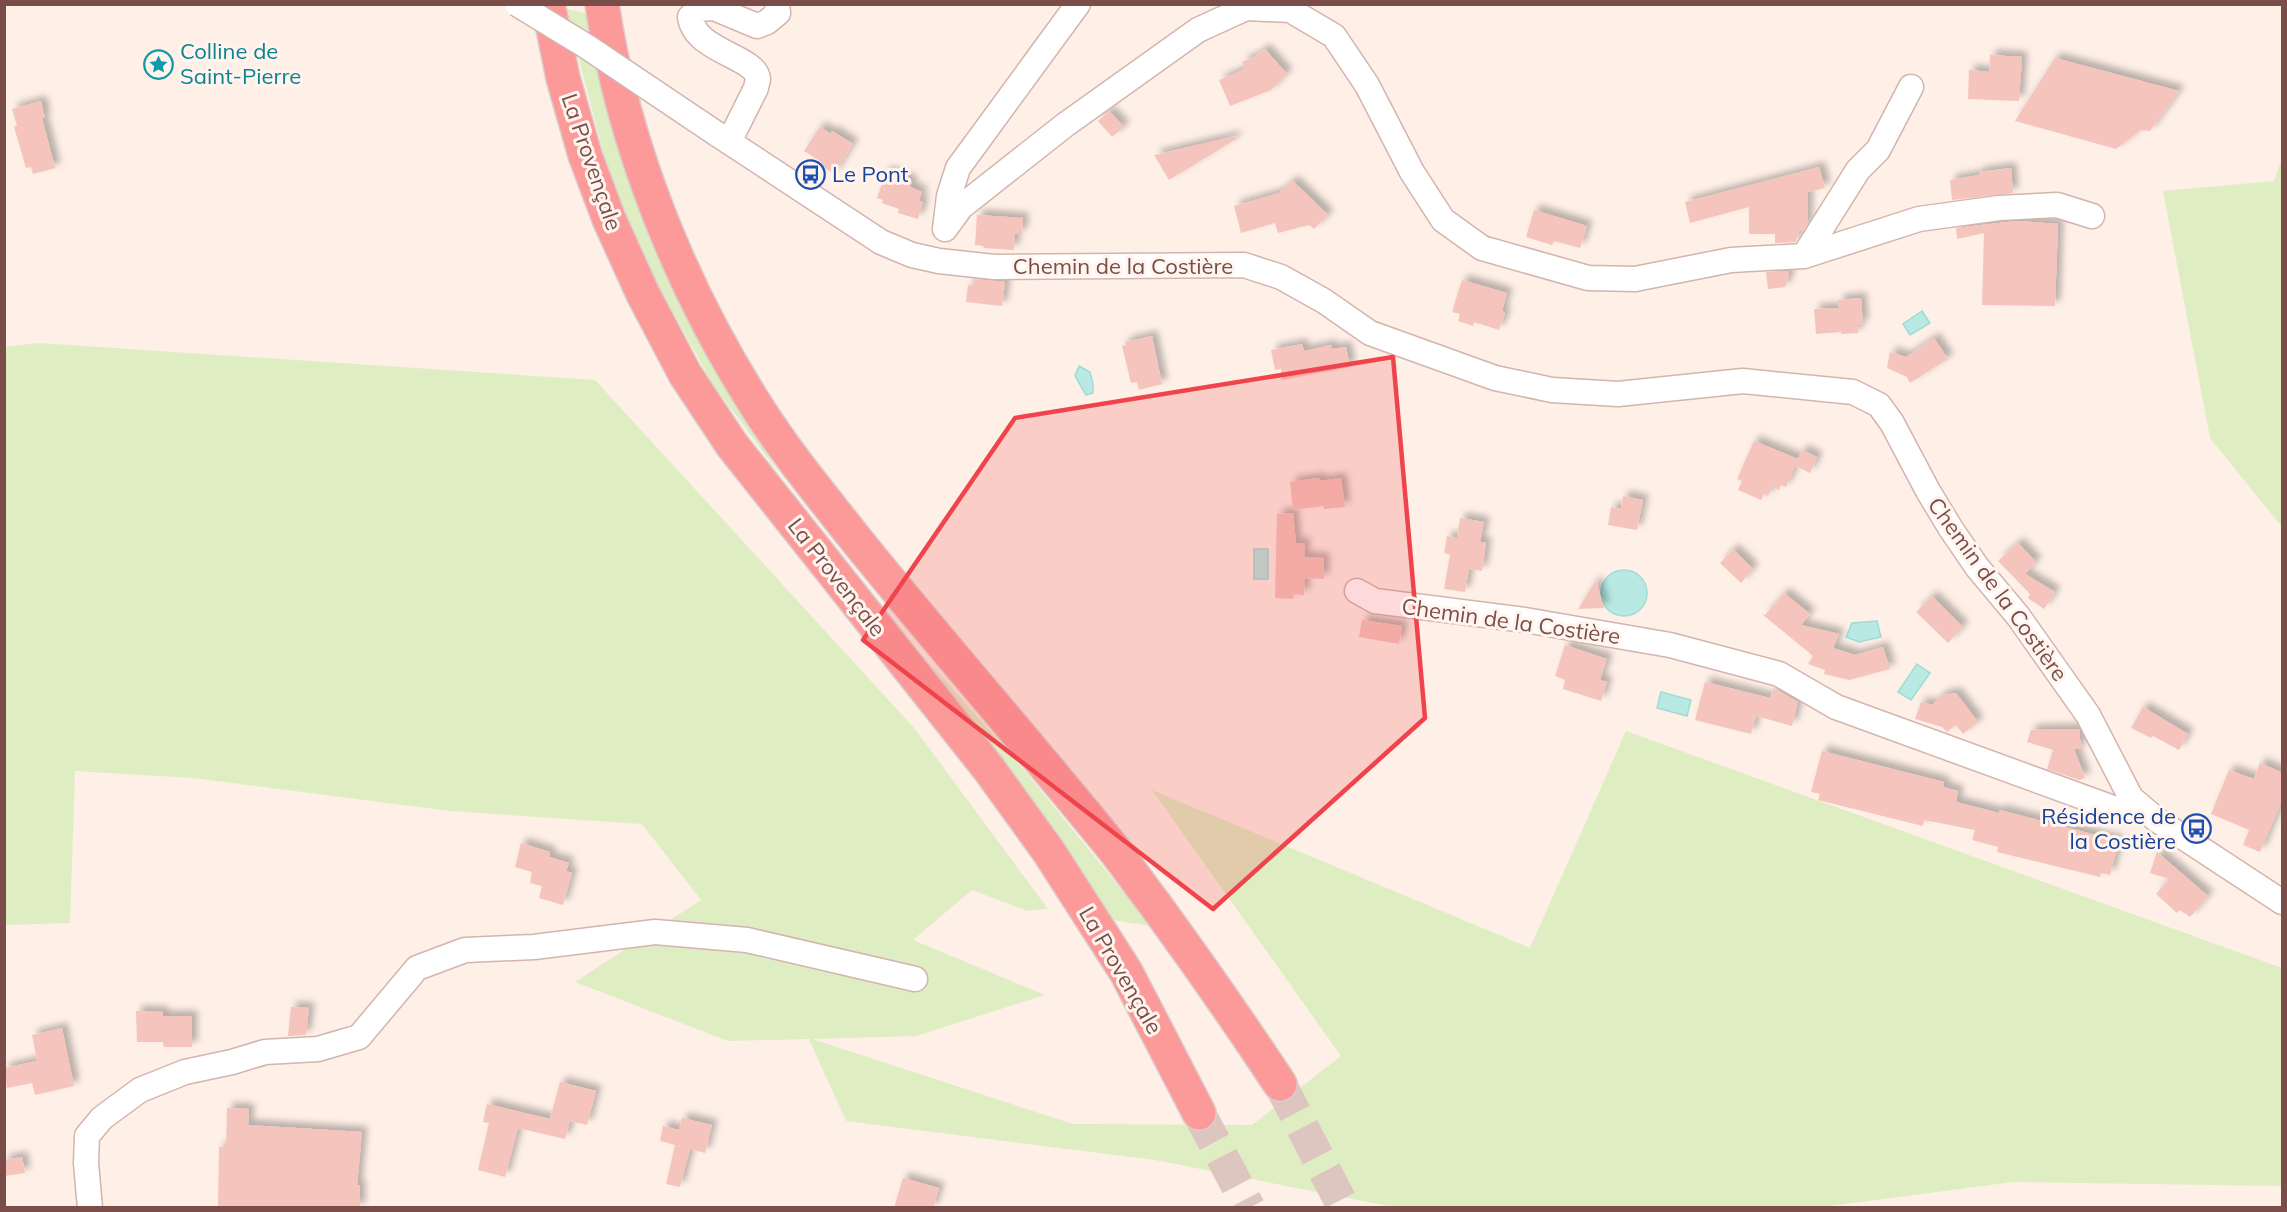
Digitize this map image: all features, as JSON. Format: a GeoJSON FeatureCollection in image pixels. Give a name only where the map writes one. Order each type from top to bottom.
{"type":"FeatureCollection","features":[{"type":"Feature","properties":{"kind":"highway","name":"La Provençale"},"geometry":{"type":"LineString","coordinates":[[548,4],[563,78],[585,155],[609,219],[643,294],[685,374],[732,445],[989,769],[1049,852],[1126,972],[1199,1113]]}},
{"type":"Feature","properties":{"kind":"highway","name":"La Provençale"},"geometry":{"type":"LineString","coordinates":[[602,4],[624,107],[679,263],[721,347],[758,408],[799,468],[891,583],[1105,838],[1217,990],[1280,1084]]}},
{"type":"Feature","properties":{"kind":"street","name":"Chemin de la Costière"},"geometry":{"type":"LineString","coordinates":[[517,4],[586,45],[881,242],[912,255],[939,261],[994,267],[1244,266],[1281,277],[1324,301],[1370,333],[1495,378],[1552,390],[1618,394],[1743,381],[1853,392],[1880,405],[1951,529],[1977,567],[2018,616],[2088,715],[2131,798],[2140,808],[2283,902]]}},
{"type":"Feature","properties":{"kind":"street"},"geometry":{"type":"LineString","coordinates":[[723,138],[756,88],[758,79],[754,69],[700,38],[691,27],[690,17],[698,9],[714,8],[757,26],[767,22],[778,13],[777,4]]}},
{"type":"Feature","properties":{"kind":"street"},"geometry":{"type":"LineString","coordinates":[[939,261],[948,196],[958,168],[1078,4]]}},
{"type":"Feature","properties":{"kind":"street"},"geometry":{"type":"LineString","coordinates":[[945,229],[961,207],[1048,139],[1198,30],[1246,8],[1290,9],[1334,36],[1367,85],[1412,172],[1443,220],[1482,248],[1588,279],[1635,279],[1731,260],[1804,256],[1919,219],[1999,208],[2057,205],[2092,216]]}},
{"type":"Feature","properties":{"kind":"street"},"geometry":{"type":"LineString","coordinates":[[1804,256],[1858,170],[1878,150],[1911,87]]}},
{"type":"Feature","properties":{"kind":"street","name":"Chemin de la Costière"},"geometry":{"type":"LineString","coordinates":[[1357,591],[1375,601],[1525,620],[1670,645],[1779,674],[1836,707],[2124,812],[2140,808]]}},
{"type":"Feature","properties":{"kind":"street"},"geometry":{"type":"LineString","coordinates":[[90,1208],[86,1163],[87,1136],[102,1118],[140,1090],[185,1072],[265,1052],[318,1049],[358,1037],[417,968],[465,950],[534,947],[655,932],[747,940],[915,979]]}},
{"type":"Feature","properties":{"kind":"highlighted area"},"geometry":{"type":"Polygon","coordinates":[[[1393,357],[1425,718],[1213,909],[863,640],[1015,418],[1393,357]]]}},
{"type":"Feature","properties":{"kind":"green space"},"geometry":{"type":"Polygon","coordinates":[[[566,9],[590,14],[704,345],[777,471],[713,384],[652,275],[604,155],[566,9]]]}},
{"type":"Feature","properties":{"kind":"green space"},"geometry":{"type":"Polygon","coordinates":[[[2282,158],[2282,527],[2210,438],[2163,191],[2274,181],[2282,158]]]}},
{"type":"Feature","properties":{"kind":"green space"},"geometry":{"type":"Polygon","coordinates":[[[39,343],[595,380],[915,729],[1048,909],[1027,911],[972,890],[913,940],[1045,995],[916,1036],[812,1039],[1073,1124],[1252,1125],[1341,1056],[1152,790],[1530,948],[1626,731],[2282,968],[2282,1186],[2013,1182],[1814,1208],[1398,1208],[1155,1160],[846,1121],[809,1039],[728,1041],[575,982],[701,900],[642,824],[450,811],[193,778],[75,771],[70,923],[5,925],[4,347],[39,343]]]}},
{"type":"Feature","properties":{"kind":"green space"},"geometry":{"type":"Polygon","coordinates":[[[929,662],[1020,765],[1151,926],[1113,920],[929,662]]]}},
{"type":"Feature","properties":{"kind":"water"},"geometry":{"type":"Polygon","coordinates":[[[1922,311],[1930,323],[1910,335],[1903,324],[1922,311]]]}},
{"type":"Feature","properties":{"kind":"water"},"geometry":{"type":"Polygon","coordinates":[[[1079,366],[1090,372],[1093,393],[1086,395],[1075,376],[1079,366]]]}},
{"type":"Feature","properties":{"kind":"water"},"geometry":{"type":"Polygon","coordinates":[[[1254,549],[1268,549],[1268,579],[1254,579],[1254,549]]]}},
{"type":"Feature","properties":{"kind":"water"},"geometry":{"type":"Polygon","coordinates":[[[1624,570],[1640,577],[1647,593],[1640,609],[1624,616],[1608,609],[1601,593],[1608,577],[1624,570]]]}},
{"type":"Feature","properties":{"kind":"water"},"geometry":{"type":"Polygon","coordinates":[[[1877,621],[1881,637],[1859,642],[1846,637],[1852,623],[1877,621]]]}},
{"type":"Feature","properties":{"kind":"water"},"geometry":{"type":"Polygon","coordinates":[[[1917,664],[1930,673],[1911,700],[1898,692],[1917,664]]]}},
{"type":"Feature","properties":{"kind":"water"},"geometry":{"type":"Polygon","coordinates":[[[1661,692],[1691,700],[1687,716],[1657,708],[1661,692]]]}},
{"type":"Feature","properties":{"kind":"building"},"geometry":{"type":"Polygon","coordinates":[[[1265,49],[1287,74],[1271,90],[1230,106],[1219,80],[1245,69],[1242,62],[1265,49]]]}},
{"type":"Feature","properties":{"kind":"building"},"geometry":{"type":"Polygon","coordinates":[[[1990,55],[2022,57],[2019,101],[1968,99],[1969,70],[1989,72],[1990,55]]]}},
{"type":"Feature","properties":{"kind":"building"},"geometry":{"type":"Polygon","coordinates":[[[2055,58],[2179,91],[2150,131],[2141,130],[2116,149],[2015,121],[2055,58]]]}},
{"type":"Feature","properties":{"kind":"building"},"geometry":{"type":"Polygon","coordinates":[[[41,101],[45,118],[42,118],[55,168],[33,174],[31,167],[26,168],[14,127],[17,126],[12,109],[41,101]]]}},
{"type":"Feature","properties":{"kind":"building"},"geometry":{"type":"Polygon","coordinates":[[[1109,111],[1124,127],[1112,137],[1098,121],[1109,111]]]}},
{"type":"Feature","properties":{"kind":"building"},"geometry":{"type":"Polygon","coordinates":[[[820,127],[831,134],[832,131],[853,144],[834,174],[804,151],[820,127]]]}},
{"type":"Feature","properties":{"kind":"building"},"geometry":{"type":"Polygon","coordinates":[[[1235,136],[1236,139],[1169,180],[1154,155],[1235,136]]]}},
{"type":"Feature","properties":{"kind":"building"},"geometry":{"type":"Polygon","coordinates":[[[1819,167],[1825,188],[1808,192],[1807,225],[1803,231],[1799,231],[1796,242],[1775,243],[1775,234],[1749,234],[1749,207],[1690,223],[1685,202],[1819,167]]]}},
{"type":"Feature","properties":{"kind":"building"},"geometry":{"type":"Polygon","coordinates":[[[2011,168],[2013,193],[1952,200],[1950,180],[1979,175],[1979,172],[2011,168]]]}},
{"type":"Feature","properties":{"kind":"building"},"geometry":{"type":"Polygon","coordinates":[[[886,171],[912,181],[910,187],[922,192],[919,201],[923,202],[918,219],[898,213],[899,209],[882,203],[883,200],[877,198],[886,171]]]}},
{"type":"Feature","properties":{"kind":"building"},"geometry":{"type":"Polygon","coordinates":[[[1293,181],[1328,215],[1314,229],[1309,225],[1278,233],[1275,223],[1241,233],[1234,206],[1279,193],[1293,181]]]}},
{"type":"Feature","properties":{"kind":"building"},"geometry":{"type":"Polygon","coordinates":[[[1534,210],[1587,226],[1580,248],[1554,241],[1552,245],[1526,237],[1534,210]]]}},
{"type":"Feature","properties":{"kind":"building"},"geometry":{"type":"Polygon","coordinates":[[[977,215],[1023,218],[1022,234],[1015,234],[1014,250],[983,248],[984,246],[975,245],[977,215]]]}},
{"type":"Feature","properties":{"kind":"building"},"geometry":{"type":"Polygon","coordinates":[[[2017,221],[2058,224],[2055,306],[1982,305],[1984,233],[1957,239],[1956,228],[2017,221]]]}},
{"type":"Feature","properties":{"kind":"building"},"geometry":{"type":"Polygon","coordinates":[[[1789,271],[1785,287],[1768,289],[1766,272],[1789,271]]]}},
{"type":"Feature","properties":{"kind":"building"},"geometry":{"type":"Polygon","coordinates":[[[974,279],[1005,282],[1002,306],[966,302],[968,285],[973,286],[974,279]]]}},
{"type":"Feature","properties":{"kind":"building"},"geometry":{"type":"Polygon","coordinates":[[[1462,280],[1507,293],[1502,311],[1505,313],[1499,330],[1474,322],[1473,326],[1458,321],[1460,314],[1452,312],[1462,280]]]}},
{"type":"Feature","properties":{"kind":"building"},"geometry":{"type":"Polygon","coordinates":[[[1861,298],[1863,325],[1858,325],[1858,333],[1816,334],[1814,309],[1839,308],[1838,300],[1861,298]]]}},
{"type":"Feature","properties":{"kind":"building"},"geometry":{"type":"Polygon","coordinates":[[[1152,336],[1162,384],[1139,390],[1137,382],[1131,383],[1122,346],[1126,345],[1125,342],[1152,336]]]}},
{"type":"Feature","properties":{"kind":"building"},"geometry":{"type":"Polygon","coordinates":[[[1934,338],[1948,359],[1910,383],[1907,377],[1887,368],[1890,352],[1906,357],[1934,338]]]}},
{"type":"Feature","properties":{"kind":"building"},"geometry":{"type":"Polygon","coordinates":[[[1302,344],[1304,351],[1331,345],[1332,349],[1346,347],[1350,367],[1282,380],[1281,369],[1275,370],[1271,350],[1302,344]]]}},
{"type":"Feature","properties":{"kind":"building"},"geometry":{"type":"Polygon","coordinates":[[[1754,441],[1798,459],[1802,450],[1817,457],[1810,473],[1795,466],[1786,487],[1781,485],[1779,490],[1772,486],[1768,496],[1764,494],[1761,500],[1738,490],[1742,481],[1737,479],[1754,441]]]}},
{"type":"Feature","properties":{"kind":"building"},"geometry":{"type":"Polygon","coordinates":[[[1319,478],[1320,481],[1341,478],[1345,507],[1324,509],[1323,506],[1293,510],[1290,482],[1319,478]]]}},
{"type":"Feature","properties":{"kind":"building"},"geometry":{"type":"Polygon","coordinates":[[[1623,496],[1643,500],[1637,530],[1608,525],[1611,507],[1621,509],[1623,496]]]}},
{"type":"Feature","properties":{"kind":"building"},"geometry":{"type":"Polygon","coordinates":[[[1293,513],[1296,543],[1305,543],[1304,557],[1324,558],[1324,579],[1305,578],[1304,595],[1294,594],[1293,599],[1275,598],[1277,514],[1293,513]]]}},
{"type":"Feature","properties":{"kind":"building"},"geometry":{"type":"Polygon","coordinates":[[[1460,518],[1484,522],[1480,542],[1486,543],[1482,571],[1469,569],[1465,592],[1444,589],[1450,555],[1444,553],[1447,536],[1457,538],[1460,518]]]}},
{"type":"Feature","properties":{"kind":"building"},"geometry":{"type":"Polygon","coordinates":[[[2018,543],[2036,562],[2025,574],[2055,592],[2044,609],[2028,598],[2030,594],[1998,561],[2018,543]]]}},
{"type":"Feature","properties":{"kind":"building"},"geometry":{"type":"Polygon","coordinates":[[[1733,549],[1753,569],[1741,583],[1720,563],[1733,549]]]}},
{"type":"Feature","properties":{"kind":"building"},"geometry":{"type":"Polygon","coordinates":[[[1596,580],[1604,608],[1578,609],[1596,580]]]}},
{"type":"Feature","properties":{"kind":"building"},"geometry":{"type":"Polygon","coordinates":[[[1784,593],[1810,614],[1801,625],[1839,634],[1833,648],[1855,655],[1883,647],[1890,669],[1849,680],[1824,674],[1825,670],[1808,664],[1813,656],[1762,614],[1765,615],[1784,593]]]}},
{"type":"Feature","properties":{"kind":"building"},"geometry":{"type":"Polygon","coordinates":[[[1932,596],[1963,627],[1948,643],[1916,612],[1932,596]]]}},
{"type":"Feature","properties":{"kind":"building"},"geometry":{"type":"Polygon","coordinates":[[[1362,620],[1402,626],[1399,644],[1359,637],[1362,620]]]}},
{"type":"Feature","properties":{"kind":"building"},"geometry":{"type":"Polygon","coordinates":[[[1565,645],[1607,659],[1600,680],[1607,682],[1601,701],[1563,689],[1565,680],[1555,676],[1565,645]]]}},
{"type":"Feature","properties":{"kind":"building"},"geometry":{"type":"Polygon","coordinates":[[[1705,682],[1770,698],[1773,689],[1779,691],[1798,702],[1792,726],[1756,716],[1751,734],[1695,720],[1705,682]]]}},
{"type":"Feature","properties":{"kind":"building"},"geometry":{"type":"Polygon","coordinates":[[[1956,693],[1978,722],[1963,734],[1956,725],[1947,732],[1942,727],[1915,719],[1921,702],[1932,705],[1943,695],[1956,693]]]}},
{"type":"Feature","properties":{"kind":"building"},"geometry":{"type":"Polygon","coordinates":[[[2143,707],[2188,734],[2179,750],[2153,736],[2151,738],[2131,728],[2143,707]]]}},
{"type":"Feature","properties":{"kind":"building"},"geometry":{"type":"Polygon","coordinates":[[[2079,729],[2081,749],[2074,749],[2085,778],[2079,780],[2047,769],[2053,750],[2027,742],[2031,730],[2079,729]]]}},
{"type":"Feature","properties":{"kind":"building"},"geometry":{"type":"Polygon","coordinates":[[[1822,751],[1944,782],[1943,787],[1958,791],[1956,802],[1999,813],[2000,810],[2119,841],[2110,875],[2101,873],[2100,877],[1997,852],[1998,847],[1972,840],[1975,830],[1924,820],[1923,826],[1818,800],[1820,794],[1811,792],[1822,751]]]}},
{"type":"Feature","properties":{"kind":"building"},"geometry":{"type":"Polygon","coordinates":[[[2260,763],[2283,773],[2283,798],[2260,852],[2243,845],[2249,830],[2211,814],[2229,770],[2254,779],[2260,763]]]}},
{"type":"Feature","properties":{"kind":"building"},"geometry":{"type":"Polygon","coordinates":[[[521,843],[550,852],[549,857],[569,863],[566,871],[572,873],[563,905],[539,898],[542,886],[530,883],[532,872],[515,867],[521,843]]]}},
{"type":"Feature","properties":{"kind":"building"},"geometry":{"type":"Polygon","coordinates":[[[2157,852],[2208,896],[2190,917],[2180,910],[2177,913],[2156,894],[2169,879],[2150,873],[2157,852]]]}},
{"type":"Feature","properties":{"kind":"building"},"geometry":{"type":"Polygon","coordinates":[[[291,1007],[309,1008],[306,1035],[288,1036],[291,1007]]]}},
{"type":"Feature","properties":{"kind":"building"},"geometry":{"type":"Polygon","coordinates":[[[136,1011],[163,1012],[163,1016],[192,1016],[192,1047],[164,1047],[163,1042],[137,1042],[136,1011]]]}},
{"type":"Feature","properties":{"kind":"building"},"geometry":{"type":"Polygon","coordinates":[[[62,1028],[74,1086],[35,1095],[32,1083],[7,1088],[4,1068],[37,1061],[32,1035],[62,1028]]]}},
{"type":"Feature","properties":{"kind":"building"},"geometry":{"type":"Polygon","coordinates":[[[560,1082],[596,1091],[587,1125],[570,1121],[565,1139],[518,1128],[505,1177],[478,1170],[489,1123],[483,1122],[487,1104],[550,1119],[560,1082]]]}},
{"type":"Feature","properties":{"kind":"building"},"geometry":{"type":"Polygon","coordinates":[[[227,1108],[249,1109],[248,1125],[362,1132],[357,1185],[360,1186],[360,1208],[218,1208],[219,1147],[226,1147],[227,1108]]]}},
{"type":"Feature","properties":{"kind":"building"},"geometry":{"type":"Polygon","coordinates":[[[682,1118],[712,1125],[705,1153],[690,1149],[680,1187],[666,1184],[675,1145],[660,1141],[663,1126],[679,1130],[682,1118]]]}},
{"type":"Feature","properties":{"kind":"building"},"geometry":{"type":"Polygon","coordinates":[[[22,1157],[25,1173],[4,1176],[4,1160],[22,1157]]]}},
{"type":"Feature","properties":{"kind":"building"},"geometry":{"type":"Polygon","coordinates":[[[903,1178],[939,1188],[933,1208],[894,1208],[903,1178]]]}},
{"type":"Feature","properties":{"kind":"tunnel"},"geometry":{"type":"LineString","coordinates":[[1280,1084],[1344,1208]]}},
{"type":"Feature","properties":{"kind":"tunnel"},"geometry":{"type":"LineString","coordinates":[[1199,1113],[1249,1208]]}},
{"type":"Feature","properties":{"kind":"place","name":"Colline de Saint-Pierre"},"geometry":{"type":"Point","coordinates":[159,64]}},
{"type":"Feature","properties":{"kind":"place","name":"Le Pont"},"geometry":{"type":"Point","coordinates":[811,174]}},
{"type":"Feature","properties":{"kind":"place","name":"Résidence de la Costière"},"geometry":{"type":"Point","coordinates":[2197,829]}}]}
